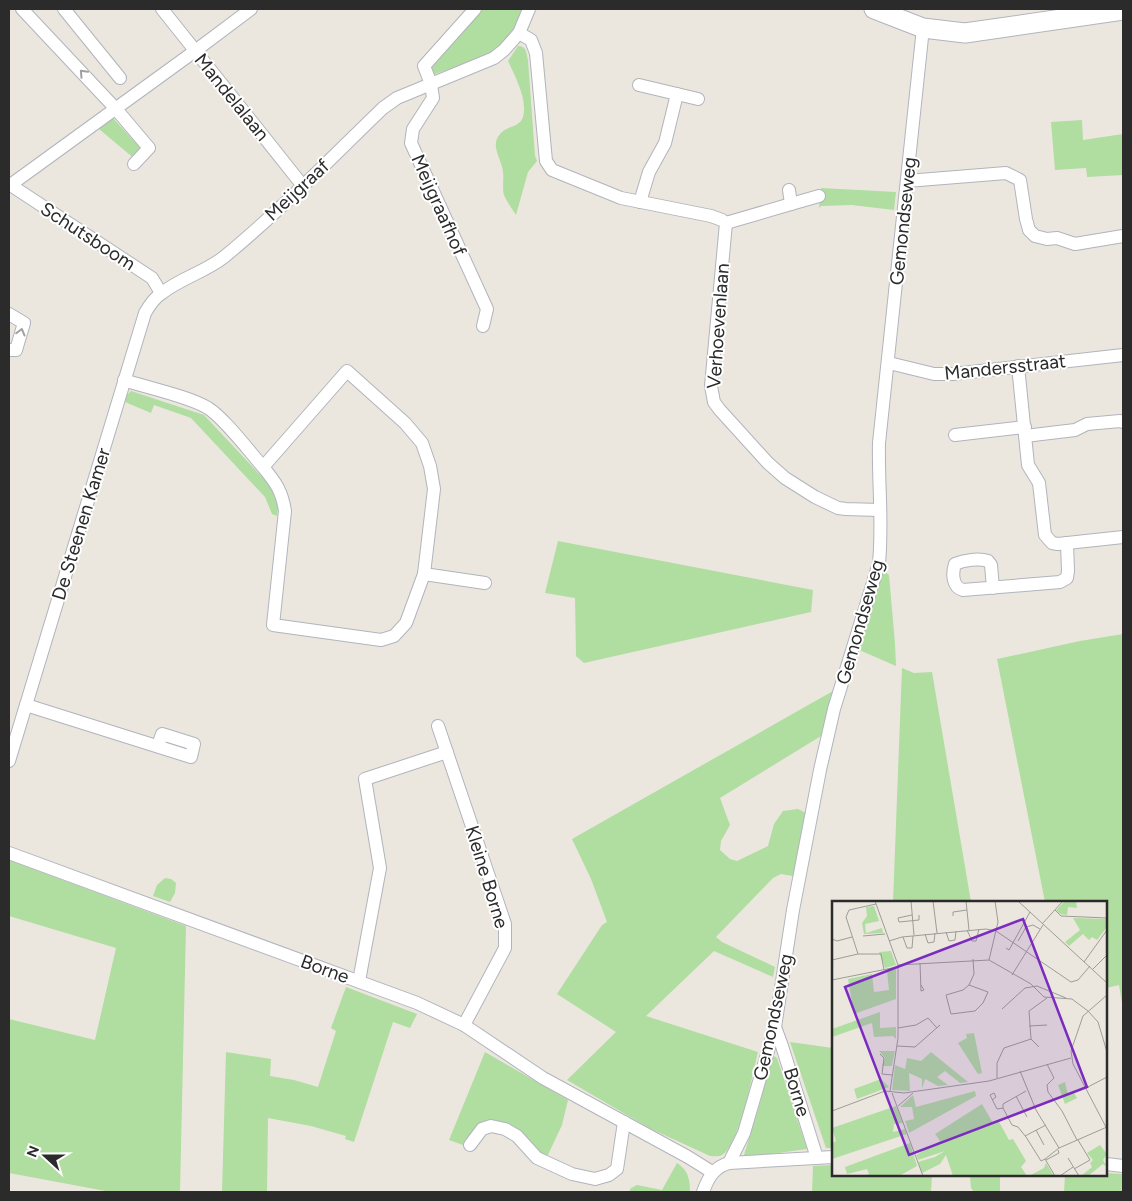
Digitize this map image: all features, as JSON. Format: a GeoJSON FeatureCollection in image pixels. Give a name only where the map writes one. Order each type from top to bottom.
{"type":"FeatureCollection","features":[{"type":"Feature","properties":{"kind":"street"},"geometry":{"type":"LineString","coordinates":[[22,9],[116,109],[149,148],[134,164]]}},
{"type":"Feature","properties":{"kind":"street"},"geometry":{"type":"LineString","coordinates":[[64,9],[120,78]]}},
{"type":"Feature","properties":{"kind":"street","name":"Mandelalaan"},"geometry":{"type":"LineString","coordinates":[[162,9],[303,186]]}},
{"type":"Feature","properties":{"kind":"street"},"geometry":{"type":"LineString","coordinates":[[9,185],[251,9]]}},
{"type":"Feature","properties":{"kind":"street"},"geometry":{"type":"LineString","coordinates":[[430,84],[424,66],[475,9]]}},
{"type":"Feature","properties":{"kind":"street","name":"Meijgraaf"},"geometry":{"type":"LineString","coordinates":[[161,293],[196,275],[223,258],[303,186],[383,108],[397,98],[494,58],[519,34],[529,9]]}},
{"type":"Feature","properties":{"kind":"street"},"geometry":{"type":"LineString","coordinates":[[874,9],[923,28],[964,33],[1123,10]]}},
{"type":"Feature","properties":{"kind":"street","name":"Gemondseweg"},"geometry":{"type":"LineString","coordinates":[[728,1163],[739,1145],[748,1121],[774,1027],[793,910],[820,770],[834,709],[879,563],[879,443],[923,28]]}},
{"type":"Feature","properties":{"kind":"street"},"geometry":{"type":"LineString","coordinates":[[519,34],[531,40],[536,52],[546,161],[549,167],[556,172],[602,191],[640,202],[711,216],[726,223],[819,196]]}},
{"type":"Feature","properties":{"kind":"street","name":"Meijgraafhof"},"geometry":{"type":"LineString","coordinates":[[430,84],[432,98],[413,129],[411,143],[487,309],[483,326]]}},
{"type":"Feature","properties":{"kind":"street"},"geometry":{"type":"LineString","coordinates":[[639,85],[698,99]]}},
{"type":"Feature","properties":{"kind":"street"},"geometry":{"type":"LineString","coordinates":[[640,202],[649,172],[665,143],[677,94]]}},
{"type":"Feature","properties":{"kind":"street"},"geometry":{"type":"LineString","coordinates":[[907,181],[1006,172],[1020,180],[1026,219],[1029,230],[1035,236],[1047,239],[1057,238],[1075,244],[1122,238],[1123,236]]}},
{"type":"Feature","properties":{"kind":"street","name":"Schutsboom"},"geometry":{"type":"LineString","coordinates":[[9,185],[152,278],[161,293]]}},
{"type":"Feature","properties":{"kind":"street"},"geometry":{"type":"LineString","coordinates":[[789,190],[791,204]]}},
{"type":"Feature","properties":{"kind":"street","name":"Verhoevenlaan"},"geometry":{"type":"LineString","coordinates":[[726,223],[711,386],[714,402],[768,464],[785,478],[815,497],[838,508],[879,510]]}},
{"type":"Feature","properties":{"kind":"street","name":"De Steenen Kamer"},"geometry":{"type":"LineString","coordinates":[[9,760],[145,313],[151,303],[161,293]]}},
{"type":"Feature","properties":{"kind":"street"},"geometry":{"type":"LineString","coordinates":[[9,314],[24,323],[16,350],[9,350]]}},
{"type":"Feature","properties":{"kind":"street","name":"Mandersstraat"},"geometry":{"type":"LineString","coordinates":[[888,363],[934,374],[953,374],[1123,355]]}},
{"type":"Feature","properties":{"kind":"street"},"geometry":{"type":"LineString","coordinates":[[1018,366],[1028,465],[1039,483],[1045,535],[1052,542],[1058,544],[1123,537]]}},
{"type":"Feature","properties":{"kind":"street"},"geometry":{"type":"LineString","coordinates":[[124,380],[197,402],[210,409],[277,484],[283,497],[285,511],[273,626],[381,640],[394,636],[406,623],[424,574],[434,489],[428,458],[422,443],[405,423],[347,371],[263,467]]}},
{"type":"Feature","properties":{"kind":"street"},"geometry":{"type":"LineString","coordinates":[[955,435],[1075,430],[1087,424],[1120,420],[1123,422]]}},
{"type":"Feature","properties":{"kind":"street"},"geometry":{"type":"LineString","coordinates":[[993,588],[1060,582],[1067,578],[1067,543]]}},
{"type":"Feature","properties":{"kind":"street"},"geometry":{"type":"LineString","coordinates":[[424,574],[485,583]]}},
{"type":"Feature","properties":{"kind":"street"},"geometry":{"type":"LineString","coordinates":[[26,705],[158,746]]}},
{"type":"Feature","properties":{"kind":"street","name":"Kleine Borne"},"geometry":{"type":"LineString","coordinates":[[438,726],[505,924],[505,948],[464,1025]]}},
{"type":"Feature","properties":{"kind":"street"},"geometry":{"type":"LineString","coordinates":[[359,981],[380,868],[365,779],[447,752]]}},
{"type":"Feature","properties":{"kind":"street","name":"Borne"},"geometry":{"type":"LineString","coordinates":[[9,853],[417,1003],[464,1025],[543,1078],[712,1172]]}},
{"type":"Feature","properties":{"kind":"street","name":"Borne"},"geometry":{"type":"LineString","coordinates":[[774,1027],[782,1046],[817,1158]]}},
{"type":"Feature","properties":{"kind":"street"},"geometry":{"type":"LineString","coordinates":[[470,1145],[482,1129],[491,1126],[505,1128],[516,1136],[537,1158],[572,1174],[595,1179],[609,1175],[617,1169],[624,1122]]}},
{"type":"Feature","properties":{"kind":"street"},"geometry":{"type":"LineString","coordinates":[[703,1192],[712,1172],[728,1163],[832,1157]]}},
{"type":"Feature","properties":{"kind":"street"},"geometry":{"type":"LineString","coordinates":[[1107,1164],[1123,1166]]}},
{"type":"Feature","properties":{"kind":"green space"},"geometry":{"type":"Polygon","coordinates":[[[479,9],[522,9],[511,34],[495,49],[486,55],[435,74],[430,72],[430,64],[479,9]]]}},
{"type":"Feature","properties":{"kind":"green space"},"geometry":{"type":"Polygon","coordinates":[[[518,46],[525,49],[528,60],[535,156],[537,161],[528,172],[516,215],[504,195],[503,172],[496,142],[502,132],[517,125],[523,117],[524,103],[508,61],[518,46]]]}},
{"type":"Feature","properties":{"kind":"green space"},"geometry":{"type":"Polygon","coordinates":[[[112,117],[145,153],[136,160],[99,129],[112,117]]]}},
{"type":"Feature","properties":{"kind":"green space"},"geometry":{"type":"Polygon","coordinates":[[[1082,120],[1083,140],[1123,134],[1123,175],[1087,177],[1086,168],[1055,170],[1051,122],[1082,120]]]}},
{"type":"Feature","properties":{"kind":"green space"},"geometry":{"type":"Polygon","coordinates":[[[821,188],[896,192],[894,210],[852,205],[821,206],[819,208],[821,188]]]}},
{"type":"Feature","properties":{"kind":"green space"},"geometry":{"type":"Polygon","coordinates":[[[131,391],[204,415],[276,492],[279,497],[277,516],[272,514],[265,497],[191,418],[154,405],[151,413],[125,402],[127,395],[131,391]]]}},
{"type":"Feature","properties":{"kind":"green space"},"geometry":{"type":"Polygon","coordinates":[[[558,541],[813,590],[811,612],[584,663],[576,656],[575,598],[545,593],[558,541]]]}},
{"type":"Feature","properties":{"kind":"green space"},"geometry":{"type":"Polygon","coordinates":[[[882,569],[889,575],[896,666],[857,649],[882,569]]]}},
{"type":"Feature","properties":{"kind":"green space"},"geometry":{"type":"Polygon","coordinates":[[[1123,634],[1123,1009],[1119,985],[1107,988],[1107,901],[1045,901],[997,659],[1080,641],[1123,634]]]}},
{"type":"Feature","properties":{"kind":"green space"},"geometry":{"type":"Polygon","coordinates":[[[902,668],[914,673],[932,672],[971,901],[893,901],[902,668]]]}},
{"type":"Feature","properties":{"kind":"green space"},"geometry":{"type":"Polygon","coordinates":[[[833,691],[821,736],[720,798],[730,825],[721,841],[720,850],[730,859],[737,861],[768,846],[774,824],[783,811],[798,809],[806,813],[793,876],[781,874],[773,878],[716,937],[722,942],[775,967],[773,977],[714,951],[646,1016],[758,1052],[740,1124],[734,1138],[722,1155],[710,1156],[649,1128],[567,1080],[616,1032],[557,994],[602,925],[607,922],[591,879],[572,839],[833,691]]]}},
{"type":"Feature","properties":{"kind":"green space"},"geometry":{"type":"Polygon","coordinates":[[[9,860],[186,926],[180,1192],[111,1192],[9,1173],[9,1019],[95,1040],[116,948],[9,916],[9,860]]]}},
{"type":"Feature","properties":{"kind":"green space"},"geometry":{"type":"Polygon","coordinates":[[[165,878],[171,879],[176,883],[175,893],[170,902],[153,896],[157,885],[165,878]]]}},
{"type":"Feature","properties":{"kind":"green space"},"geometry":{"type":"Polygon","coordinates":[[[346,987],[417,1014],[410,1028],[393,1022],[354,1142],[345,1139],[346,1136],[311,1126],[268,1118],[267,1192],[222,1192],[226,1052],[271,1059],[270,1076],[318,1087],[336,1031],[331,1028],[346,987]]]}},
{"type":"Feature","properties":{"kind":"green space"},"geometry":{"type":"Polygon","coordinates":[[[790,1042],[832,1048],[832,1148],[826,1148],[790,1042]]]}},
{"type":"Feature","properties":{"kind":"green space"},"geometry":{"type":"Polygon","coordinates":[[[485,1052],[568,1100],[562,1125],[546,1159],[526,1142],[477,1126],[463,1145],[449,1140],[485,1052]]]}},
{"type":"Feature","properties":{"kind":"green space"},"geometry":{"type":"Polygon","coordinates":[[[774,1056],[777,1058],[807,1149],[743,1158],[761,1100],[765,1078],[771,1059],[774,1056]]]}},
{"type":"Feature","properties":{"kind":"green space"},"geometry":{"type":"Polygon","coordinates":[[[677,1163],[688,1175],[690,1192],[629,1192],[631,1188],[637,1185],[662,1190],[677,1163]]]}},
{"type":"Feature","properties":{"kind":"green space"},"geometry":{"type":"Polygon","coordinates":[[[832,1165],[832,1176],[932,1176],[931,1192],[812,1192],[813,1166],[832,1165]]]}},
{"type":"Feature","properties":{"kind":"green space"},"geometry":{"type":"Polygon","coordinates":[[[1123,1174],[1123,1192],[1064,1192],[1065,1176],[1123,1174]]]}},
{"type":"Feature","properties":{"kind":"green space"},"geometry":{"type":"Polygon","coordinates":[[[970,1176],[1000,1176],[1000,1192],[974,1192],[971,1188],[970,1176]]]}}]}
